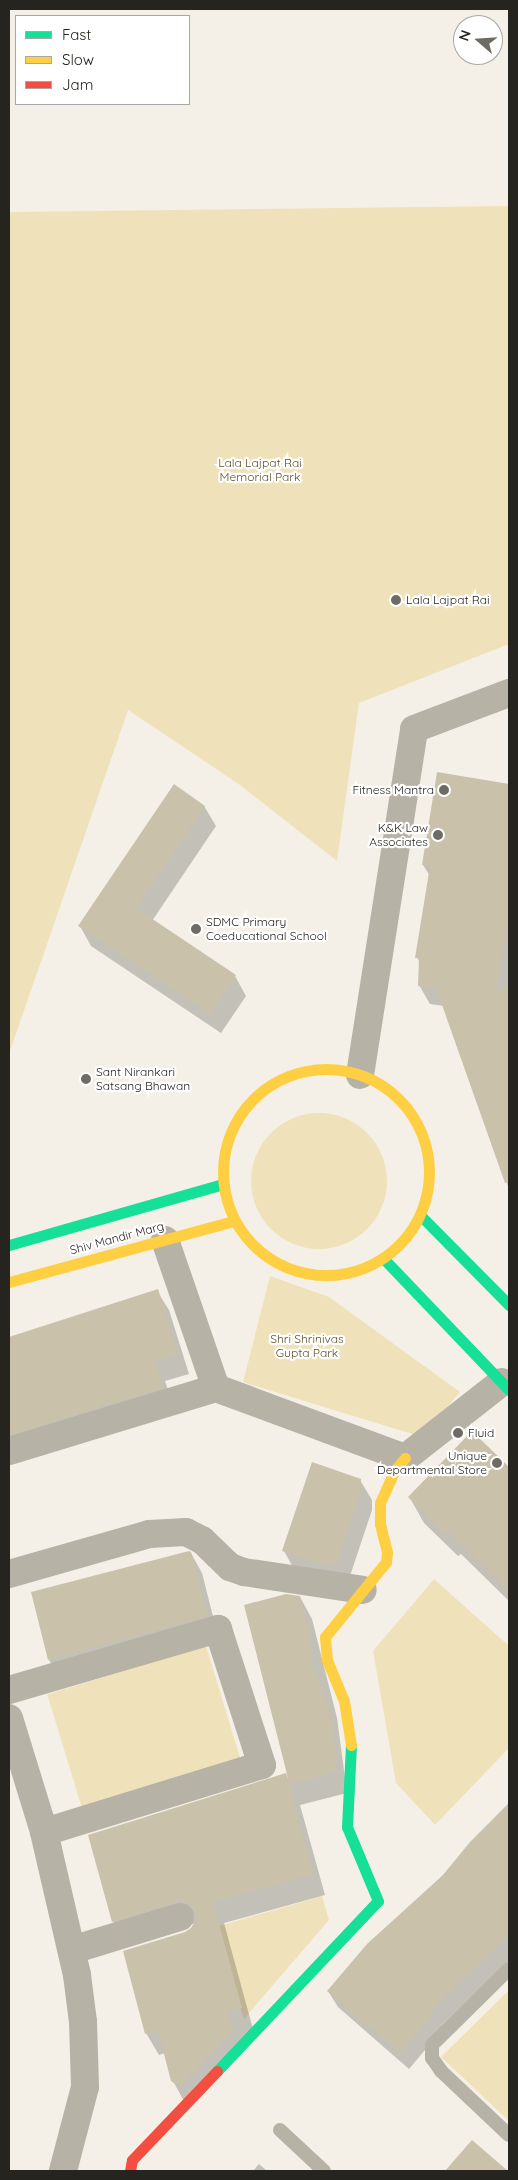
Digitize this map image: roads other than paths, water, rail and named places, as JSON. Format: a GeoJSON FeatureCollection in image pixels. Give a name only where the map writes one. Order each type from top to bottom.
{"type":"FeatureCollection","features":[{"type":"Feature","properties":{"kind":"street"},"geometry":{"type":"LineString","coordinates":[[360,1075],[414,729],[509,693]]}},
{"type":"Feature","properties":{"kind":"street"},"geometry":{"type":"LineString","coordinates":[[310,1070],[348,1071],[385,1087],[413,1117],[422,1135],[428,1155],[429,1175],[426,1196],[420,1215],[410,1232],[383,1258],[367,1267],[332,1276],[297,1272],[266,1256],[252,1245],[233,1221],[223,1184],[224,1157],[231,1132],[239,1117],[262,1091],[293,1074],[310,1070]]}},
{"type":"Feature","properties":{"kind":"street","name":"Shiv Mandir Marg"},"geometry":{"type":"LineString","coordinates":[[9,1245],[223,1184]]}},
{"type":"Feature","properties":{"kind":"street"},"geometry":{"type":"LineString","coordinates":[[420,1215],[509,1305]]}},
{"type":"Feature","properties":{"kind":"street","name":"Shiv Mandir Marg"},"geometry":{"type":"LineString","coordinates":[[9,1282],[233,1221]]}},
{"type":"Feature","properties":{"kind":"street"},"geometry":{"type":"LineString","coordinates":[[165,1240],[216,1388]]}},
{"type":"Feature","properties":{"kind":"street"},"geometry":{"type":"LineString","coordinates":[[130,2171],[132,2160],[378,1901],[347,1827],[351,1780],[351,1744],[344,1701],[327,1660],[325,1637],[386,1562],[387,1552],[380,1524],[380,1503],[394,1471],[405,1458],[506,1386],[383,1258]]}},
{"type":"Feature","properties":{"kind":"street"},"geometry":{"type":"LineString","coordinates":[[9,1451],[216,1388],[405,1458]]}},
{"type":"Feature","properties":{"kind":"street"},"geometry":{"type":"LineString","coordinates":[[9,1574],[149,1534],[186,1532],[202,1540],[230,1567],[244,1572],[363,1590]]}},
{"type":"Feature","properties":{"kind":"street"},"geometry":{"type":"LineString","coordinates":[[9,1690],[218,1629],[262,1765],[44,1832]]}},
{"type":"Feature","properties":{"kind":"street"},"geometry":{"type":"LineString","coordinates":[[9,1718],[44,1832],[72,1950],[83,2022],[85,2087],[73,2141],[63,2171]]}},
{"type":"Feature","properties":{"kind":"street"},"geometry":{"type":"LineString","coordinates":[[72,1950],[180,1917]]}},
{"type":"Feature","properties":{"kind":"lane"},"geometry":{"type":"LineString","coordinates":[[509,1969],[432,2046],[432,2058],[441,2071],[509,2135]]}},
{"type":"Feature","properties":{"kind":"lane"},"geometry":{"type":"LineString","coordinates":[[280,2130],[324,2171]]}},
{"type":"Feature","properties":{"kind":"place","name":"Lala Lajpat Rai"},"geometry":{"type":"Point","coordinates":[396,600]}},
{"type":"Feature","properties":{"kind":"place","name":"Fitness Mantra"},"geometry":{"type":"Point","coordinates":[444,790]}},
{"type":"Feature","properties":{"kind":"place","name":"K&K Law Associates"},"geometry":{"type":"Point","coordinates":[438,835]}},
{"type":"Feature","properties":{"kind":"place","name":"SDMC Primary Coeducational School"},"geometry":{"type":"Point","coordinates":[196,929]}},
{"type":"Feature","properties":{"kind":"place","name":"Sant Nirankari Satsang Bhawan"},"geometry":{"type":"Point","coordinates":[86,1079]}},
{"type":"Feature","properties":{"kind":"place","name":"Fluid"},"geometry":{"type":"Point","coordinates":[458,1433]}},
{"type":"Feature","properties":{"kind":"place","name":"Unique Departmental Store"},"geometry":{"type":"Point","coordinates":[497,1463]}},
{"type":"Feature","properties":{"kind":"park label","name":"Lala Lajpat Rai Memorial Park"},"geometry":{"type":"Point","coordinates":[260,470]}},
{"type":"Feature","properties":{"kind":"park label","name":"Shri Shrinivas Gupta Park"},"geometry":{"type":"Point","coordinates":[307,1346]}}]}
